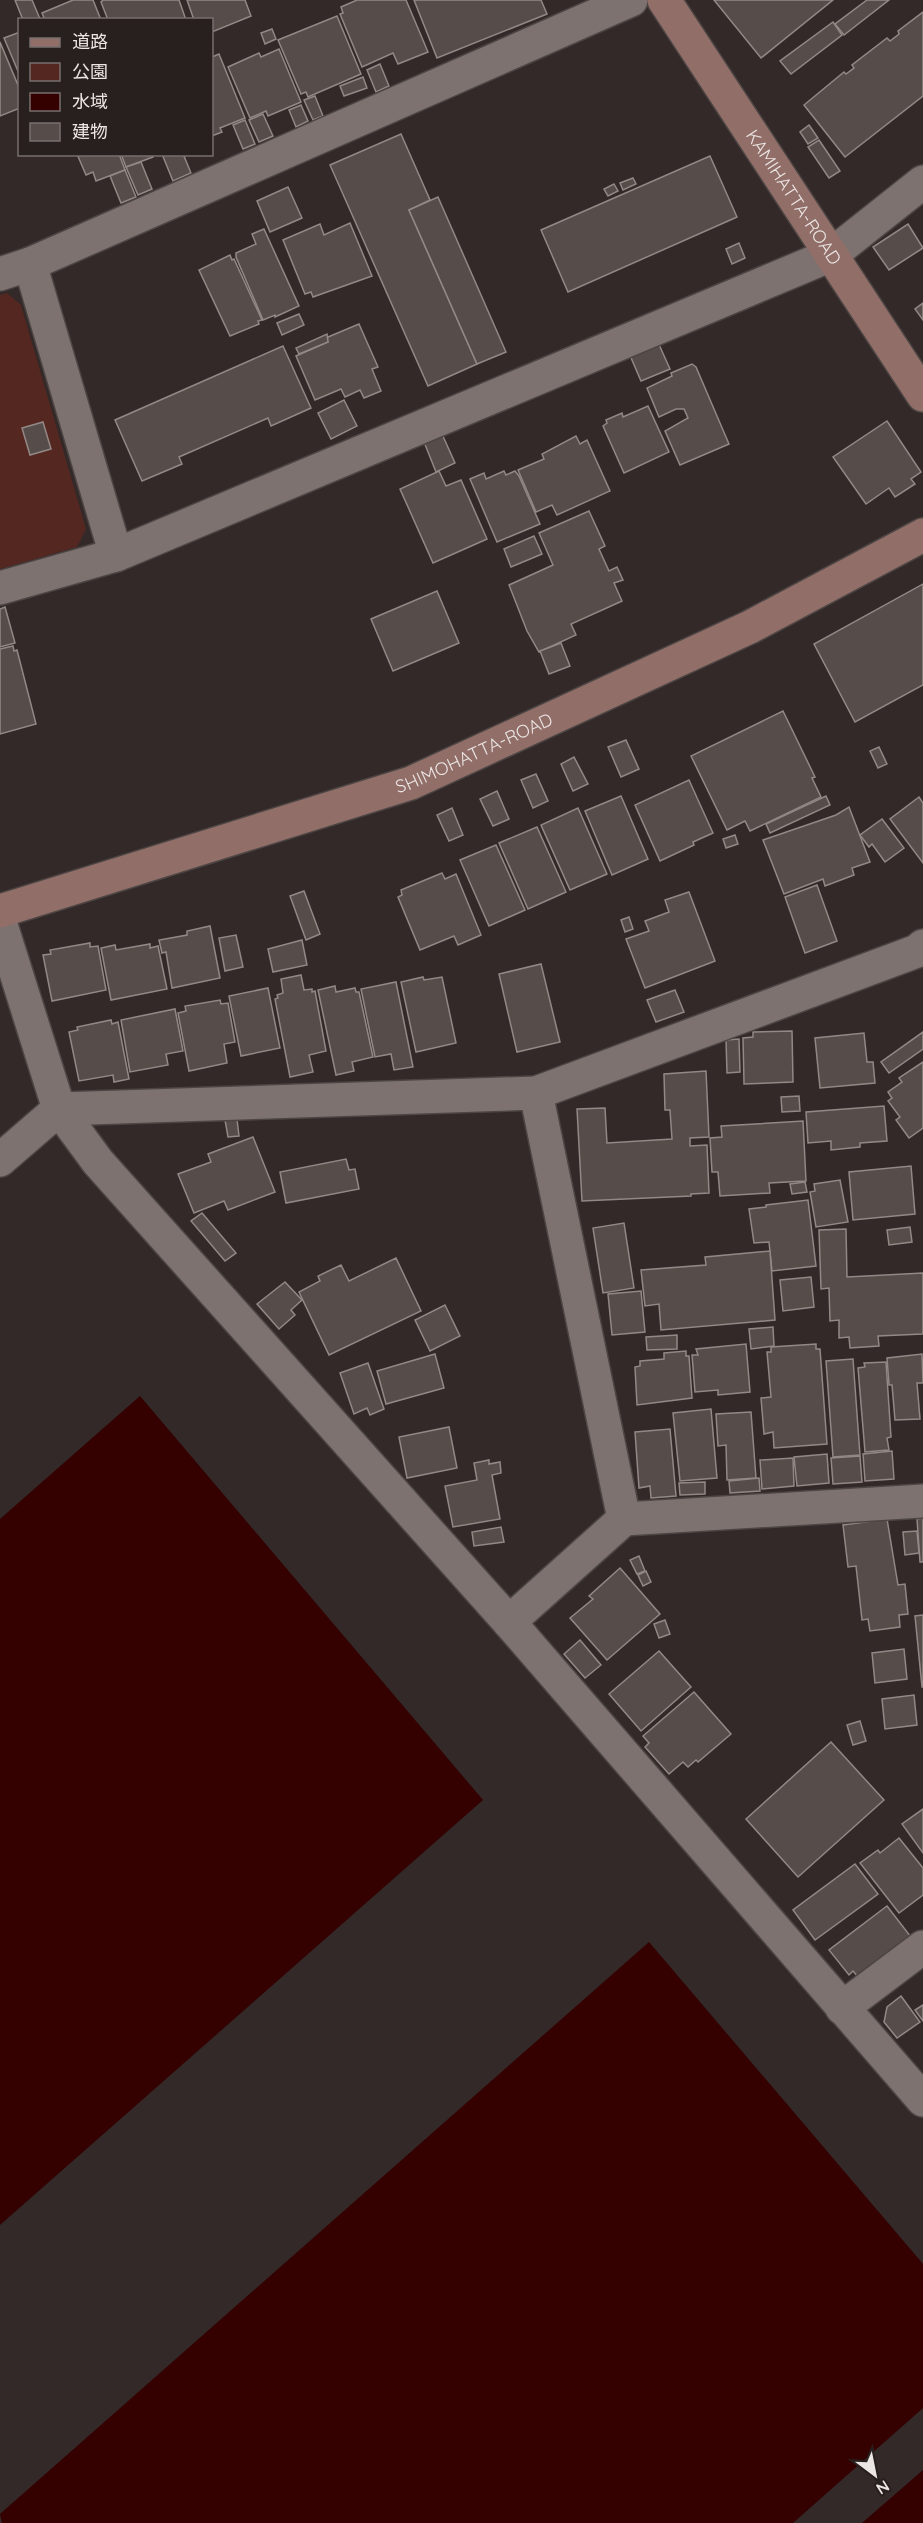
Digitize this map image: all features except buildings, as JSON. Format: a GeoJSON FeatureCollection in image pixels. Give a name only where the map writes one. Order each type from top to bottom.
{"type":"FeatureCollection","features":[{"type":"Feature","properties":{"kind":"street"},"geometry":{"type":"LineString","coordinates":[[116,555],[15,269],[631,0]]}},
{"type":"Feature","properties":{"kind":"street","name":"KAMIHATTA-ROAD"},"geometry":{"type":"LineString","coordinates":[[664,0],[923,395]]}},
{"type":"Feature","properties":{"kind":"street"},"geometry":{"type":"LineString","coordinates":[[0,588],[116,555],[831,255],[923,182]]}},
{"type":"Feature","properties":{"kind":"street","name":"SHIMOHATTA-ROAD"},"geometry":{"type":"LineString","coordinates":[[0,911],[411,783],[750,627],[923,535]]}},
{"type":"Feature","properties":{"kind":"street"},"geometry":{"type":"LineString","coordinates":[[0,922],[59,1108],[98,1162],[509,1622],[923,2100]]}},
{"type":"Feature","properties":{"kind":"street"},"geometry":{"type":"LineString","coordinates":[[0,1160],[59,1108],[536,1093],[921,952]]}},
{"type":"Feature","properties":{"kind":"street"},"geometry":{"type":"LineString","coordinates":[[536,1093],[624,1519]]}},
{"type":"Feature","properties":{"kind":"street"},"geometry":{"type":"LineString","coordinates":[[509,1622],[624,1519],[923,1501]]}},
{"type":"Feature","properties":{"kind":"street"},"geometry":{"type":"LineString","coordinates":[[842,2008],[923,1947]]}},
{"type":"Feature","properties":{"kind":"green space"},"geometry":{"type":"Polygon","coordinates":[[[7,293],[21,305],[86,529],[77,547],[0,569],[0,295],[7,293]]]}},
{"type":"Feature","properties":{"kind":"water"},"geometry":{"type":"Polygon","coordinates":[[[140,1396],[483,1800],[0,2225],[0,1519],[140,1396]]]}},
{"type":"Feature","properties":{"kind":"water"},"geometry":{"type":"Polygon","coordinates":[[[649,1942],[923,2264],[923,2408],[793,2523],[2,2523],[0,2514],[649,1942]]]}},
{"type":"Feature","properties":{"kind":"water"},"geometry":{"type":"Polygon","coordinates":[[[923,2470],[923,2523],[862,2523],[923,2470]]]}}]}
